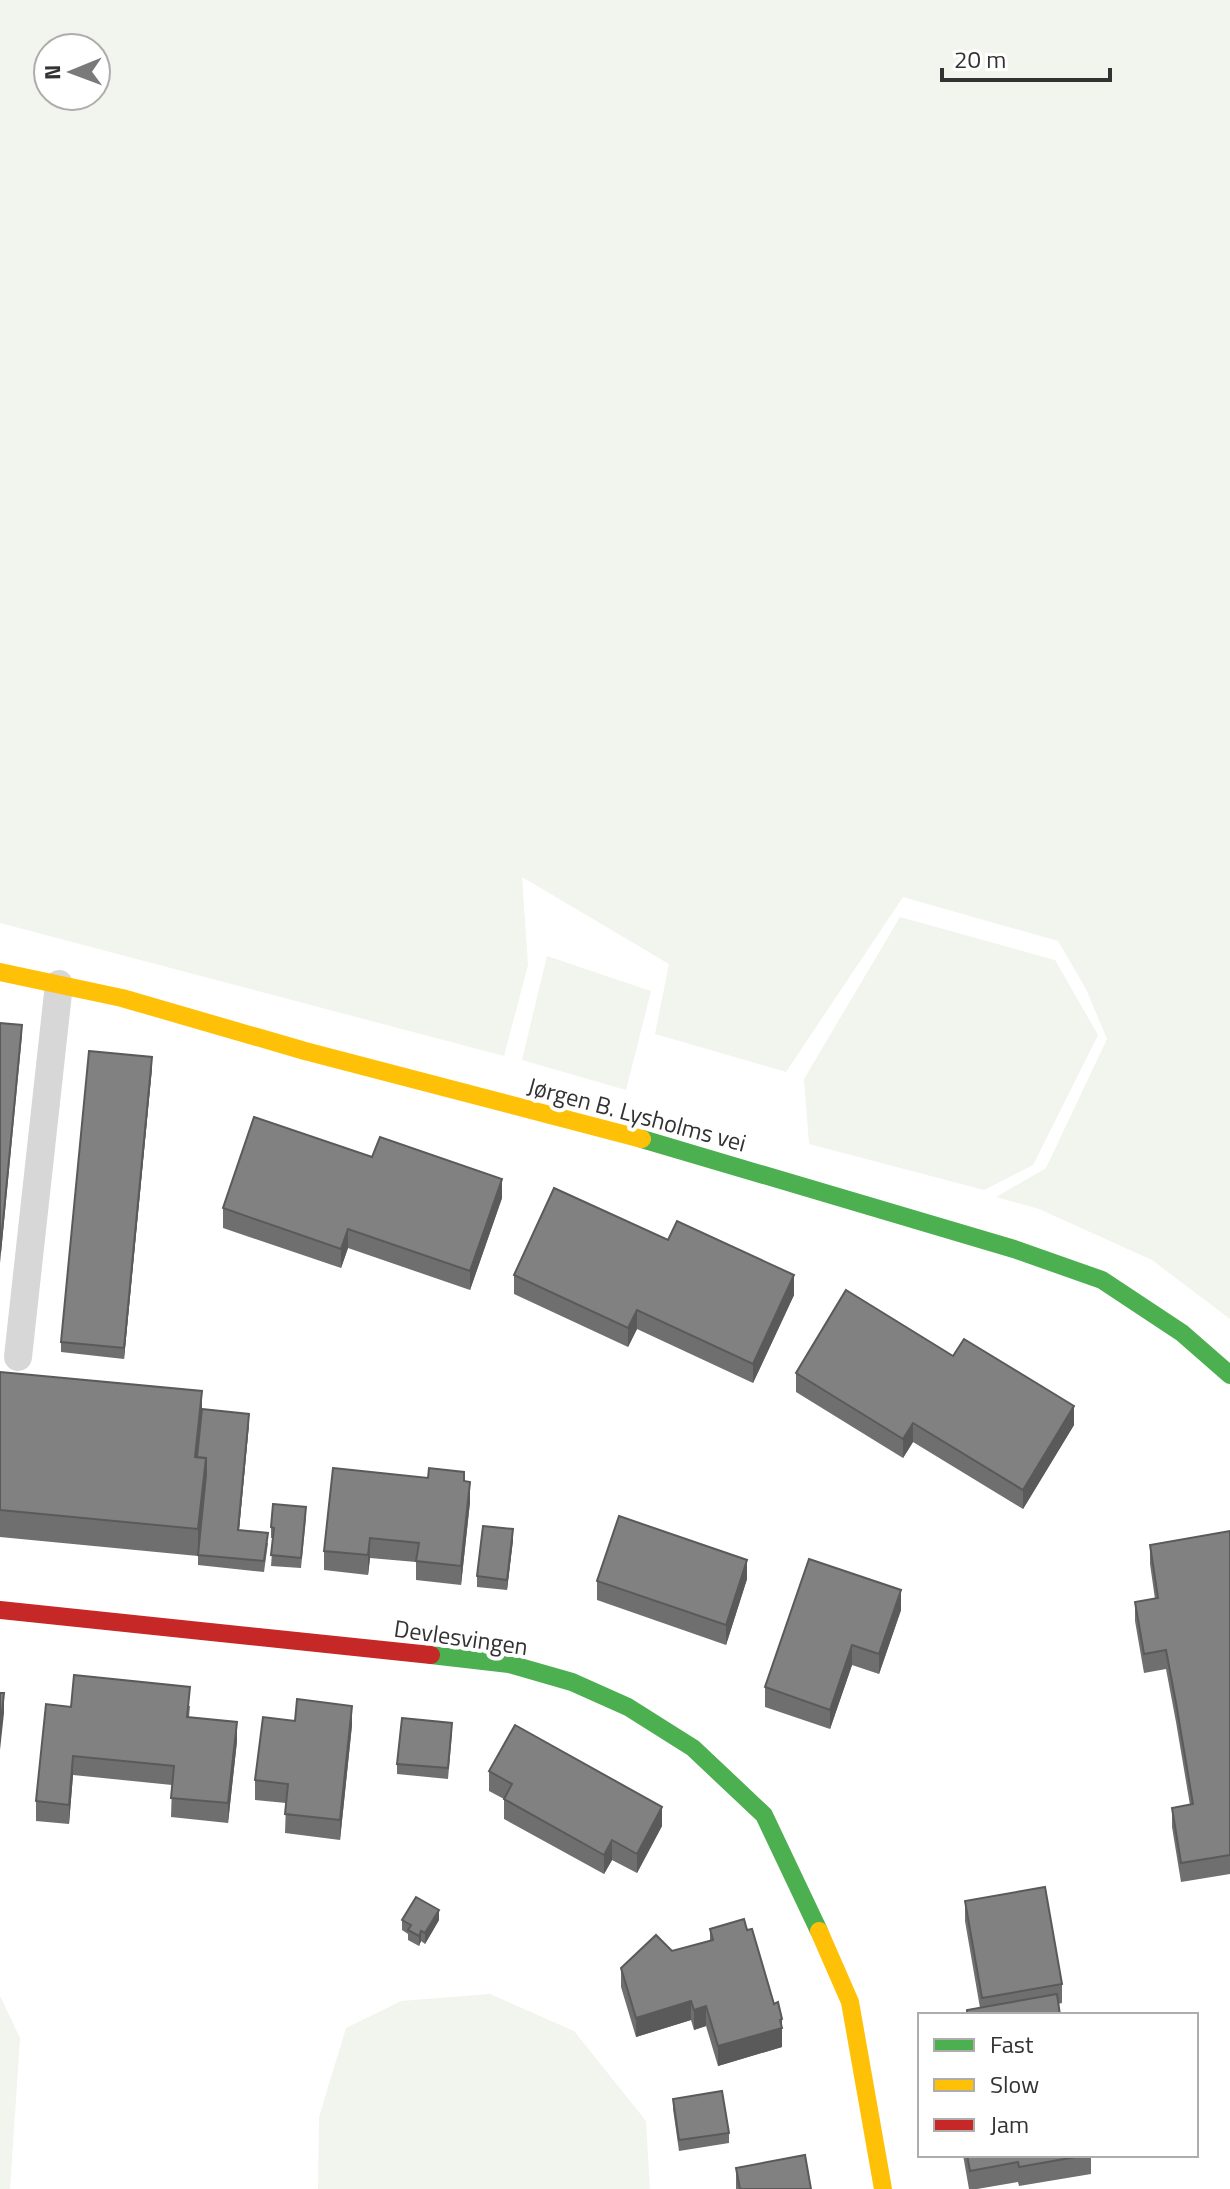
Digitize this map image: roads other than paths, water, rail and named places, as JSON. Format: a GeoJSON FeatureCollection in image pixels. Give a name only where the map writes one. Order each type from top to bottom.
{"type":"FeatureCollection","features":[{"type":"Feature","properties":{"kind":"street","name":"Jørgen B. Lysholms vei"},"geometry":{"type":"LineString","coordinates":[[0,972],[122,998],[305,1051],[686,1150],[1014,1249],[1102,1280],[1182,1333],[1230,1375]]}},
{"type":"Feature","properties":{"kind":"street","name":"Devlesvingen"},"geometry":{"type":"LineString","coordinates":[[0,1610],[509,1664],[572,1682],[628,1707],[693,1748],[764,1815],[809,1907],[850,2002],[883,2189]]}},
{"type":"Feature","properties":{"kind":"lane"},"geometry":{"type":"LineString","coordinates":[[18,1357],[59,984]]}}]}
